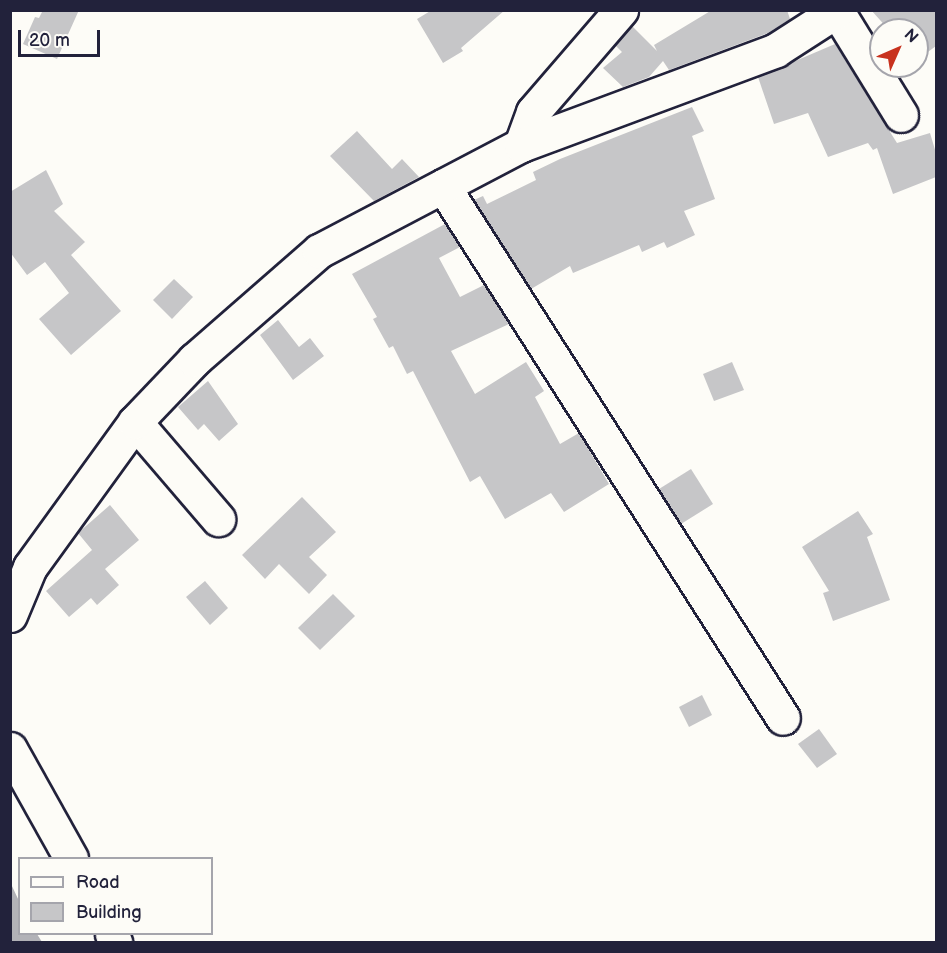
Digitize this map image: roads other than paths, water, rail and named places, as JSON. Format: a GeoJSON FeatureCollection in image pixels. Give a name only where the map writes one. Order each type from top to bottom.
{"type":"FeatureCollection","features":[{"type":"Feature","properties":{"kind":"street"},"geometry":{"type":"LineString","coordinates":[[520,145],[533,112],[621,10]]}},
{"type":"Feature","properties":{"kind":"street"},"geometry":{"type":"LineString","coordinates":[[10,615],[30,567],[135,422],[194,360],[319,251],[520,145],[776,50],[837,11],[901,115]]}},
{"type":"Feature","properties":{"kind":"street"},"geometry":{"type":"LineString","coordinates":[[443,186],[783,718]]}},
{"type":"Feature","properties":{"kind":"street"},"geometry":{"type":"LineString","coordinates":[[135,422],[218,519]]}},
{"type":"Feature","properties":{"kind":"street"},"geometry":{"type":"LineString","coordinates":[[10,749],[70,857]]}}]}
